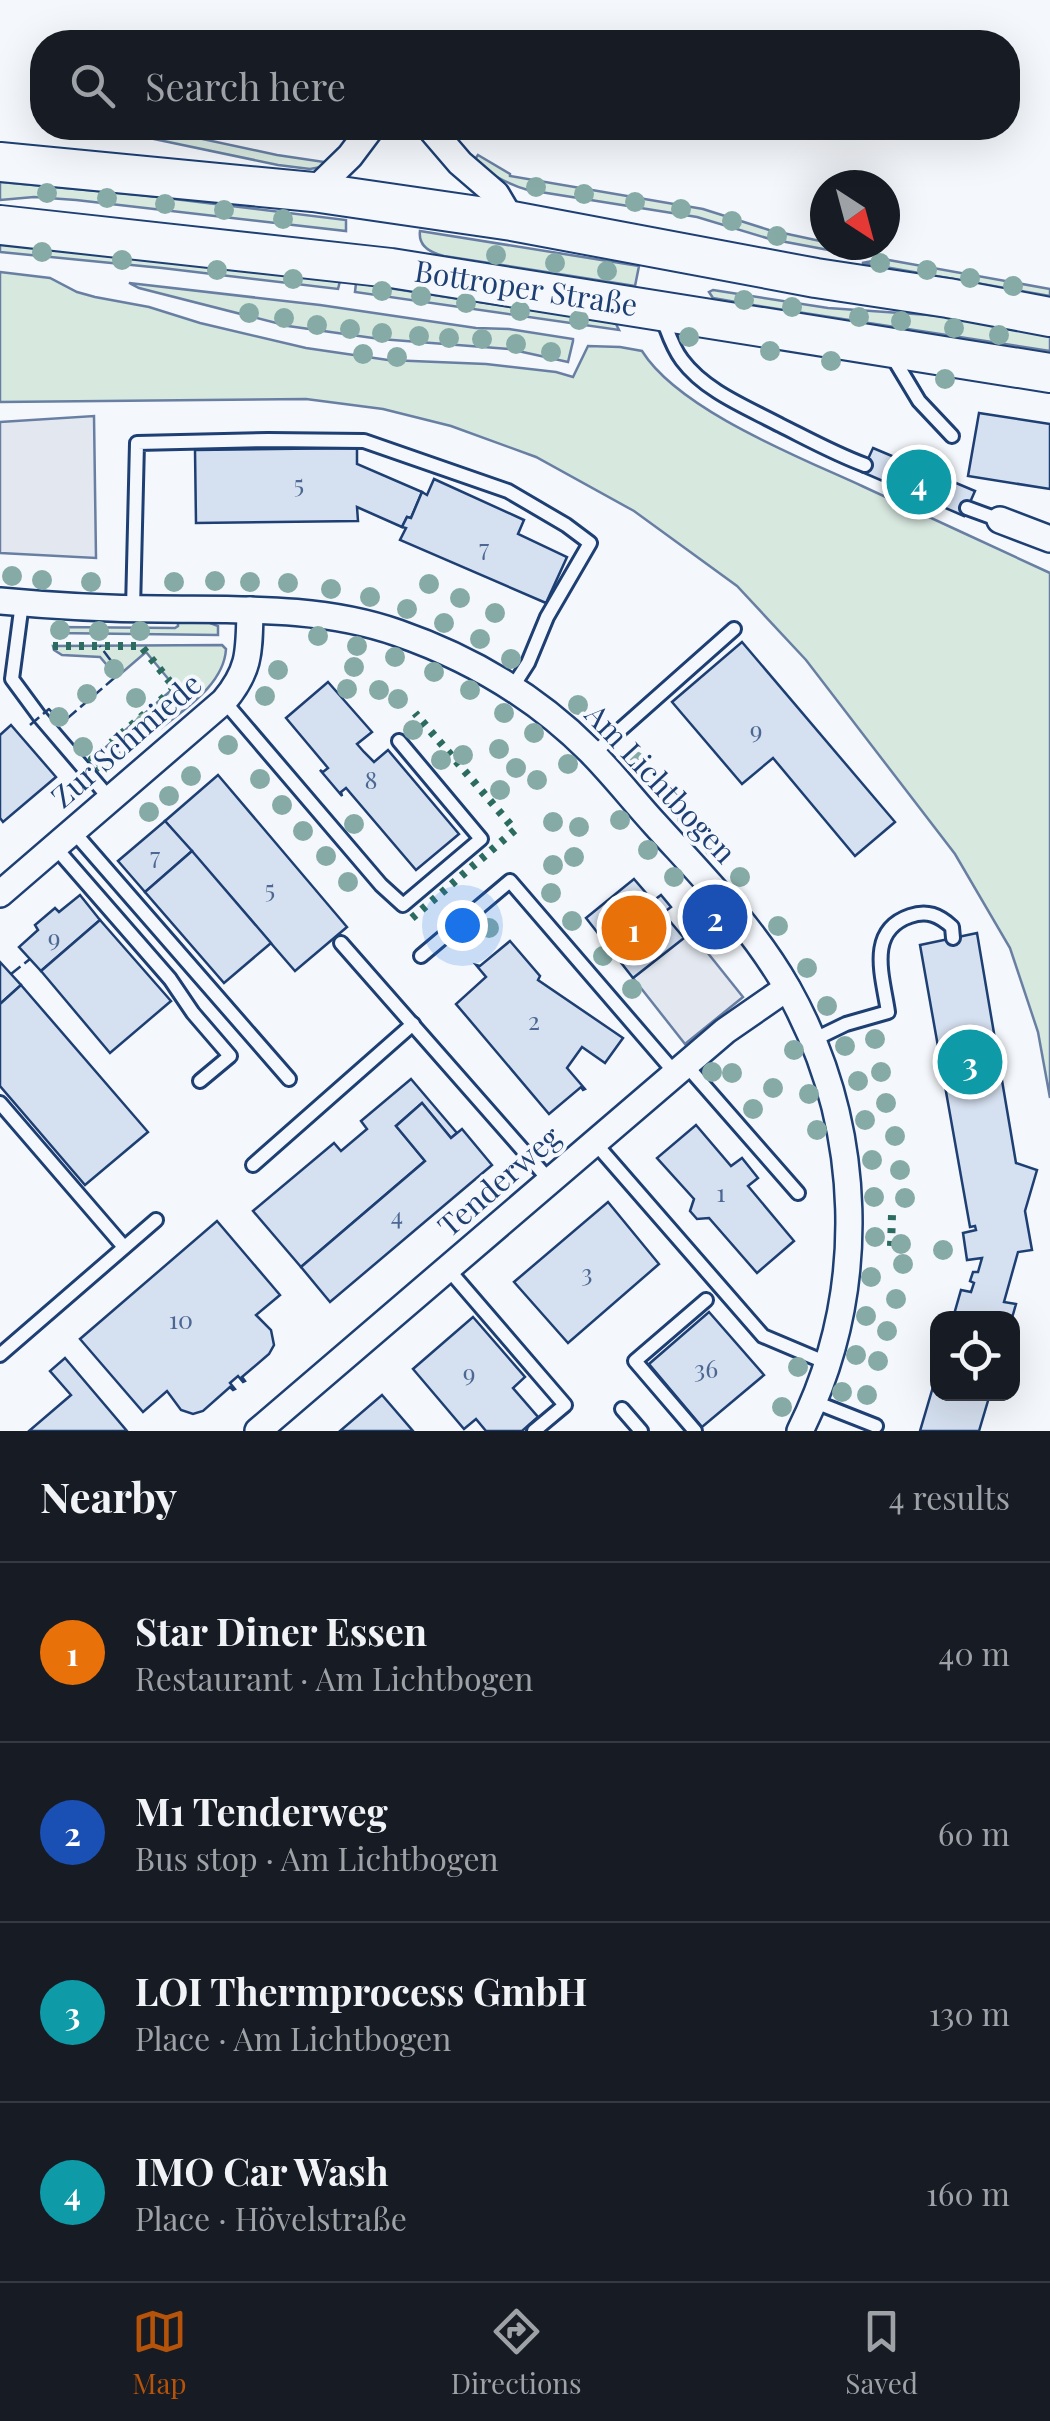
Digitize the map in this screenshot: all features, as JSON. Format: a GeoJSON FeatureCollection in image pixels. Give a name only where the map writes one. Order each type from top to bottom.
{"type":"FeatureCollection","features":[{"type":"Feature","properties":{"kind":"main road","name":"Bottroper Straße"},"geometry":{"type":"LineString","coordinates":[[0,162],[313,192],[512,221],[1050,317]]}},
{"type":"Feature","properties":{"kind":"main road","name":"Bottroper Straße"},"geometry":{"type":"LineString","coordinates":[[0,226],[392,268],[1050,373]]}},
{"type":"Feature","properties":{"kind":"main road"},"geometry":{"type":"LineString","coordinates":[[660,310],[687,279],[858,305],[906,292]]}},
{"type":"Feature","properties":{"kind":"street"},"geometry":{"type":"LineString","coordinates":[[313,192],[362,140]]}},
{"type":"Feature","properties":{"kind":"street"},"geometry":{"type":"LineString","coordinates":[[440,140],[496,194],[512,221]]}},
{"type":"Feature","properties":{"kind":"street"},"geometry":{"type":"LineString","coordinates":[[1000,520],[1050,539]]}},
{"type":"Feature","properties":{"kind":"street","name":"Am Lichtbogen"},"geometry":{"type":"LineString","coordinates":[[11,602],[322,615],[387,630],[463,660],[512,688],[556,720],[592,754],[730,907],[787,988],[825,1067],[838,1116],[850,1206],[847,1266],[837,1333],[800,1431]]}},
{"type":"Feature","properties":{"kind":"street","name":"Zur Schmiede"},"geometry":{"type":"LineString","coordinates":[[0,894],[224,702],[248,658],[250,610]]}},
{"type":"Feature","properties":{"kind":"street","name":"Tenderweg"},"geometry":{"type":"LineString","coordinates":[[273,1426],[448,1269],[725,1031],[787,988]]}},
{"type":"Feature","properties":{"kind":"lane"},"geometry":{"type":"LineString","coordinates":[[660,310],[672,345],[701,379],[798,435],[865,466]]}},
{"type":"Feature","properties":{"kind":"lane"},"geometry":{"type":"LineString","coordinates":[[886,346],[919,401],[952,436]]}},
{"type":"Feature","properties":{"kind":"lane"},"geometry":{"type":"LineString","coordinates":[[133,609],[137,443],[364,440],[508,491],[590,542],[512,688]]}},
{"type":"Feature","properties":{"kind":"lane"},"geometry":{"type":"LineString","coordinates":[[968,508],[1000,520]]}},
{"type":"Feature","properties":{"kind":"lane"},"geometry":{"type":"LineString","coordinates":[[11,602],[7,655],[12,680],[111,800]]}},
{"type":"Feature","properties":{"kind":"lane"},"geometry":{"type":"LineString","coordinates":[[592,754],[734,628]]}},
{"type":"Feature","properties":{"kind":"lane"},"geometry":{"type":"LineString","coordinates":[[224,702],[403,905],[481,839],[399,741]]}},
{"type":"Feature","properties":{"kind":"lane"},"geometry":{"type":"LineString","coordinates":[[64,839],[289,1079]]}},
{"type":"Feature","properties":{"kind":"lane"},"geometry":{"type":"LineString","coordinates":[[64,839],[193,1013],[230,1056],[200,1081]]}},
{"type":"Feature","properties":{"kind":"lane"},"geometry":{"type":"LineString","coordinates":[[422,956],[510,880],[798,1194]]}},
{"type":"Feature","properties":{"kind":"lane"},"geometry":{"type":"LineString","coordinates":[[812,1040],[846,1024],[888,1012],[880,955],[888,928],[927,912],[942,917],[952,927],[953,938]]}},
{"type":"Feature","properties":{"kind":"lane"},"geometry":{"type":"LineString","coordinates":[[341,943],[550,1181]]}},
{"type":"Feature","properties":{"kind":"lane"},"geometry":{"type":"LineString","coordinates":[[252,1165],[412,1024]]}},
{"type":"Feature","properties":{"kind":"lane"},"geometry":{"type":"LineString","coordinates":[[0,1103],[124,1248]]}},
{"type":"Feature","properties":{"kind":"lane"},"geometry":{"type":"LineString","coordinates":[[596,1143],[763,1336],[827,1364]]}},
{"type":"Feature","properties":{"kind":"lane"},"geometry":{"type":"LineString","coordinates":[[0,1355],[156,1220]]}},
{"type":"Feature","properties":{"kind":"lane"},"geometry":{"type":"LineString","coordinates":[[448,1269],[565,1405],[534,1431]]}},
{"type":"Feature","properties":{"kind":"lane"},"geometry":{"type":"LineString","coordinates":[[695,1431],[636,1361],[706,1300]]}},
{"type":"Feature","properties":{"kind":"lane"},"geometry":{"type":"LineString","coordinates":[[814,1402],[876,1426]]}},
{"type":"Feature","properties":{"kind":"lane"},"geometry":{"type":"LineString","coordinates":[[622,1410],[641,1431]]}},
{"type":"Feature","properties":{"kind":"shaded area"},"geometry":{"type":"Polygon","coordinates":[[[159,140],[207,140],[331,163],[310,169],[159,140]]]}},
{"type":"Feature","properties":{"kind":"shaded area"},"geometry":{"type":"Polygon","coordinates":[[[478,155],[510,176],[703,209],[810,239],[810,247],[697,217],[528,190],[473,162],[478,155]]]}},
{"type":"Feature","properties":{"kind":"shaded area"},"geometry":{"type":"Polygon","coordinates":[[[0,182],[346,220],[346,231],[76,200],[0,200],[0,182]]]}},
{"type":"Feature","properties":{"kind":"shaded area"},"geometry":{"type":"Polygon","coordinates":[[[420,231],[639,266],[635,286],[444,256],[426,248],[420,231]]]}},
{"type":"Feature","properties":{"kind":"shaded area"},"geometry":{"type":"Polygon","coordinates":[[[0,243],[340,281],[338,289],[0,252],[0,243]]]}},
{"type":"Feature","properties":{"kind":"shaded area"},"geometry":{"type":"Polygon","coordinates":[[[889,260],[1050,289],[1050,296],[862,263],[889,260]]]}},
{"type":"Feature","properties":{"kind":"shaded area"},"geometry":{"type":"Polygon","coordinates":[[[0,272],[50,278],[95,297],[306,348],[388,360],[486,364],[573,377],[588,346],[642,351],[659,373],[683,393],[742,430],[1050,573],[1050,1098],[1038,1032],[1010,948],[955,854],[806,660],[737,586],[634,511],[536,457],[451,426],[383,409],[306,399],[0,402],[0,272]]]}},
{"type":"Feature","properties":{"kind":"shaded area"},"geometry":{"type":"Polygon","coordinates":[[[129,283],[509,329],[573,341],[568,362],[509,349],[380,339],[288,326],[129,283]]]}},
{"type":"Feature","properties":{"kind":"shaded area"},"geometry":{"type":"Polygon","coordinates":[[[356,283],[610,322],[619,330],[355,292],[356,283]]]}},
{"type":"Feature","properties":{"kind":"shaded area"},"geometry":{"type":"Polygon","coordinates":[[[709,292],[828,308],[974,320],[1050,336],[1050,351],[713,298],[709,292]]]}},
{"type":"Feature","properties":{"kind":"shaded area"},"geometry":{"type":"Polygon","coordinates":[[[94,416],[96,558],[0,553],[0,422],[94,416]]]}},
{"type":"Feature","properties":{"kind":"shaded area"},"geometry":{"type":"Polygon","coordinates":[[[178,620],[205,621],[218,626],[218,635],[55,633],[55,627],[175,628],[178,620]]]}},
{"type":"Feature","properties":{"kind":"shaded area"},"geometry":{"type":"Polygon","coordinates":[[[222,645],[226,649],[224,662],[202,694],[161,728],[150,728],[109,762],[105,773],[92,759],[175,687],[146,652],[117,677],[100,657],[62,655],[53,646],[222,645]]]}},
{"type":"Feature","properties":{"kind":"shaded area"},"geometry":{"type":"Polygon","coordinates":[[[691,932],[743,997],[685,1044],[633,978],[691,932]]]}},
{"type":"Feature","properties":{"kind":"building"},"geometry":{"type":"Polygon","coordinates":[[[979,413],[1050,424],[1050,489],[968,476],[979,413]]]}},
{"type":"Feature","properties":{"kind":"building"},"geometry":{"type":"Polygon","coordinates":[[[357,448],[357,464],[422,492],[411,518],[407,517],[402,527],[357,507],[358,521],[196,523],[195,450],[357,448]]]}},
{"type":"Feature","properties":{"kind":"building"},"geometry":{"type":"Polygon","coordinates":[[[873,448],[975,491],[964,516],[862,472],[873,448]]]}},
{"type":"Feature","properties":{"kind":"building"},"geometry":{"type":"Polygon","coordinates":[[[434,479],[524,520],[518,534],[567,557],[546,603],[400,540],[407,517],[411,518],[422,492],[427,495],[434,479]]]}},
{"type":"Feature","properties":{"kind":"building"},"geometry":{"type":"Polygon","coordinates":[[[742,642],[895,822],[855,856],[773,758],[742,784],[672,702],[742,642]]]}},
{"type":"Feature","properties":{"kind":"building"},"geometry":{"type":"Polygon","coordinates":[[[328,682],[372,732],[357,744],[374,762],[388,750],[459,834],[416,870],[346,788],[342,796],[320,770],[328,768],[286,718],[328,682]]]}},
{"type":"Feature","properties":{"kind":"building"},"geometry":{"type":"Polygon","coordinates":[[[11,725],[56,777],[3,822],[0,735],[11,725]]]}},
{"type":"Feature","properties":{"kind":"building"},"geometry":{"type":"Polygon","coordinates":[[[218,775],[347,927],[295,971],[165,821],[218,775]]]}},
{"type":"Feature","properties":{"kind":"building"},"geometry":{"type":"Polygon","coordinates":[[[165,821],[192,851],[145,892],[118,861],[165,821]]]}},
{"type":"Feature","properties":{"kind":"building"},"geometry":{"type":"Polygon","coordinates":[[[192,851],[271,943],[224,983],[145,892],[192,851]]]}},
{"type":"Feature","properties":{"kind":"building"},"geometry":{"type":"Polygon","coordinates":[[[634,879],[653,901],[661,895],[671,907],[663,913],[684,938],[633,978],[586,918],[634,879]]]}},
{"type":"Feature","properties":{"kind":"building"},"geometry":{"type":"Polygon","coordinates":[[[80,895],[100,920],[41,971],[19,947],[38,930],[35,925],[55,908],[59,912],[80,895]]]}},
{"type":"Feature","properties":{"kind":"building"},"geometry":{"type":"Polygon","coordinates":[[[100,920],[171,1001],[110,1053],[41,971],[100,920]]]}},
{"type":"Feature","properties":{"kind":"building"},"geometry":{"type":"Polygon","coordinates":[[[977,933],[1016,1163],[1037,1170],[1025,1211],[1032,1250],[1018,1252],[1004,1302],[1016,1304],[1014,1311],[955,1311],[961,1290],[971,1292],[974,1283],[970,1281],[982,1258],[967,1260],[963,1233],[976,1230],[975,1226],[970,1227],[920,945],[977,933]]]}},
{"type":"Feature","properties":{"kind":"building"},"geometry":{"type":"Polygon","coordinates":[[[510,941],[540,976],[538,980],[623,1038],[605,1063],[582,1047],[567,1068],[585,1089],[581,1087],[549,1114],[456,1004],[486,977],[476,965],[480,966],[510,941]]]}},
{"type":"Feature","properties":{"kind":"building"},"geometry":{"type":"Polygon","coordinates":[[[0,962],[21,985],[0,1004],[0,962]]]}},
{"type":"Feature","properties":{"kind":"building"},"geometry":{"type":"Polygon","coordinates":[[[21,985],[148,1132],[85,1185],[0,1086],[0,1004],[21,985]]]}},
{"type":"Feature","properties":{"kind":"building"},"geometry":{"type":"Polygon","coordinates":[[[411,1079],[457,1133],[451,1138],[422,1103],[396,1126],[425,1161],[301,1267],[253,1211],[334,1143],[341,1151],[367,1129],[361,1121],[411,1079]]]}},
{"type":"Feature","properties":{"kind":"building"},"geometry":{"type":"Polygon","coordinates":[[[422,1103],[451,1138],[462,1129],[492,1165],[330,1302],[301,1267],[425,1161],[396,1126],[422,1103]]]}},
{"type":"Feature","properties":{"kind":"building"},"geometry":{"type":"Polygon","coordinates":[[[696,1125],[731,1166],[742,1158],[758,1178],[748,1186],[794,1241],[757,1273],[709,1218],[697,1219],[690,1211],[694,1199],[657,1158],[696,1125]]]}},
{"type":"Feature","properties":{"kind":"building"},"geometry":{"type":"Polygon","coordinates":[[[608,1202],[659,1264],[568,1343],[514,1282],[608,1202]]]}},
{"type":"Feature","properties":{"kind":"building"},"geometry":{"type":"Polygon","coordinates":[[[217,1221],[280,1295],[256,1315],[271,1330],[274,1345],[242,1377],[245,1381],[238,1376],[230,1383],[235,1389],[230,1387],[203,1411],[193,1414],[181,1410],[167,1391],[143,1412],[80,1339],[217,1221]]]}},
{"type":"Feature","properties":{"kind":"building"},"geometry":{"type":"Polygon","coordinates":[[[709,1312],[764,1375],[702,1427],[649,1364],[709,1312]]]}},
{"type":"Feature","properties":{"kind":"building"},"geometry":{"type":"Polygon","coordinates":[[[473,1317],[525,1377],[513,1388],[538,1417],[522,1431],[486,1431],[476,1419],[464,1429],[413,1369],[473,1317]]]}},
{"type":"Feature","properties":{"kind":"building"},"geometry":{"type":"Polygon","coordinates":[[[65,1358],[127,1431],[29,1431],[71,1395],[50,1371],[65,1358]]]}},
{"type":"Feature","properties":{"kind":"building"},"geometry":{"type":"Polygon","coordinates":[[[382,1395],[413,1431],[340,1431],[382,1395]]]}},
{"type":"Feature","properties":{"kind":"building"},"geometry":{"type":"Polygon","coordinates":[[[930,1397],[930,1401],[988,1401],[979,1431],[920,1431],[930,1397]]]}},
{"type":"Feature","properties":{"kind":"hedge"},"geometry":{"type":"LineString","coordinates":[[53,646],[141,646],[175,688],[92,759],[105,773]]}},
{"type":"Feature","properties":{"kind":"hedge"},"geometry":{"type":"LineString","coordinates":[[412,918],[515,830],[415,713]]}},
{"type":"Feature","properties":{"kind":"hedge"},"geometry":{"type":"LineString","coordinates":[[891,1246],[892,1215]]}},
{"type":"Feature","properties":{"kind":"fence"},"geometry":{"type":"LineString","coordinates":[[30,725],[49,709],[62,723],[120,673],[100,646]]}},
{"type":"Feature","properties":{"kind":"fence"},"geometry":{"type":"LineString","coordinates":[[11,974],[30,959]]}},
{"type":"Feature","properties":{"kind":"place","name":"IMO Car Wash"},"geometry":{"type":"Point","coordinates":[919,482]}},
{"type":"Feature","properties":{"kind":"place","name":"M1 Tenderweg"},"geometry":{"type":"Point","coordinates":[715,917]}},
{"type":"Feature","properties":{"kind":"place","name":"Star Diner Essen"},"geometry":{"type":"Point","coordinates":[634,928]}},
{"type":"Feature","properties":{"kind":"place","name":"LOI Thermprocess GmbH"},"geometry":{"type":"Point","coordinates":[970,1062]}}]}
